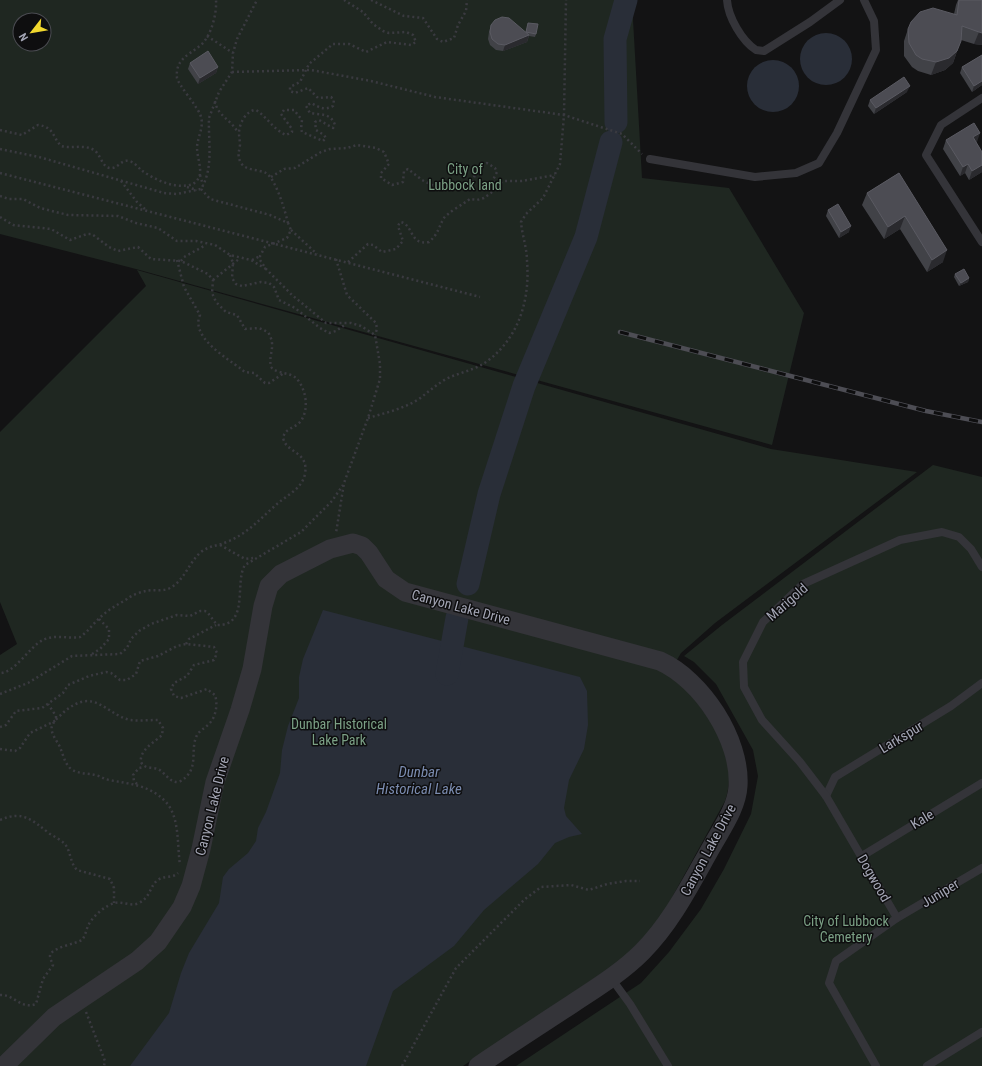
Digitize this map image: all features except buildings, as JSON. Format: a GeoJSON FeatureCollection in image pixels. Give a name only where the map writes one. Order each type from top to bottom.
{"type":"FeatureCollection","features":[{"type":"Feature","properties":{"kind":"street","name":"Canyon Lake Drive"},"geometry":{"type":"LineString","coordinates":[[4,1066],[54,1017],[81,1000],[137,960],[158,942],[182,907],[191,886],[201,849],[215,782],[240,710],[252,669],[263,606],[269,586],[280,574],[330,548],[353,543],[362,546],[369,553],[386,579],[405,592],[660,661],[681,673],[703,695],[717,717],[732,745],[737,765],[738,786],[732,810],[674,913],[642,952],[611,978],[478,1066]]}},
{"type":"Feature","properties":{"kind":"lane"},"geometry":{"type":"LineString","coordinates":[[727,0],[727,5],[734,22],[744,39],[756,50],[764,51],[810,22],[840,0]]}},
{"type":"Feature","properties":{"kind":"lane"},"geometry":{"type":"LineString","coordinates":[[650,159],[755,177],[796,173],[819,163],[837,133],[876,50],[874,21],[864,0]]}},
{"type":"Feature","properties":{"kind":"lane"},"geometry":{"type":"LineString","coordinates":[[982,98],[941,125],[926,155],[982,242]]}},
{"type":"Feature","properties":{"kind":"lane","name":"Marigold"},"geometry":{"type":"LineString","coordinates":[[826,796],[800,762],[762,720],[744,687],[743,662],[763,622],[803,584],[900,540],[942,532],[959,537],[971,549],[982,567]]}},
{"type":"Feature","properties":{"kind":"lane","name":"Larkspur"},"geometry":{"type":"LineString","coordinates":[[826,796],[835,777],[951,706],[982,683]]}},
{"type":"Feature","properties":{"kind":"lane","name":"Kale"},"geometry":{"type":"LineString","coordinates":[[862,856],[982,783]]}},
{"type":"Feature","properties":{"kind":"lane","name":"Dogwood"},"geometry":{"type":"LineString","coordinates":[[826,796],[897,918],[836,961],[829,983],[876,1066]]}},
{"type":"Feature","properties":{"kind":"lane","name":"Juniper"},"geometry":{"type":"LineString","coordinates":[[897,918],[982,868]]}},
{"type":"Feature","properties":{"kind":"lane"},"geometry":{"type":"LineString","coordinates":[[611,978],[630,1004],[668,1066]]}},
{"type":"Feature","properties":{"kind":"lane"},"geometry":{"type":"LineString","coordinates":[[927,1066],[982,1032]]}},
{"type":"Feature","properties":{"kind":"path"},"geometry":{"type":"LineString","coordinates":[[203,185],[197,150],[202,121],[198,110],[188,93],[180,84],[177,77],[179,68],[185,56],[200,46],[207,36],[213,23],[216,0]]}},
{"type":"Feature","properties":{"kind":"path"},"geometry":{"type":"LineString","coordinates":[[0,149],[164,192],[177,194],[199,190],[207,176],[210,155],[209,118],[215,101],[232,72],[233,53],[237,39],[257,0]]}},
{"type":"Feature","properties":{"kind":"path"},"geometry":{"type":"LineString","coordinates":[[318,254],[291,230],[271,177],[265,173],[247,168],[241,164],[238,157],[240,144],[239,133],[243,120],[248,112],[253,110],[264,115],[274,127],[284,134],[290,134],[292,129],[281,116],[282,111],[287,109],[294,110],[300,116],[302,132],[323,141],[326,138],[316,130],[315,122],[319,120],[333,128],[335,125],[333,121],[322,113],[310,113],[306,109],[307,105],[311,103],[319,108],[327,108],[333,106],[335,101],[331,98],[318,98],[308,88],[297,93],[292,92],[290,87],[300,82],[305,70],[314,59],[332,44],[350,44],[366,52],[387,42],[411,45],[416,42],[413,35],[406,32],[389,33],[376,27],[363,12],[344,0]]}},
{"type":"Feature","properties":{"kind":"path"},"geometry":{"type":"LineString","coordinates":[[371,0],[404,16],[423,18],[437,39],[443,42],[454,38],[458,25],[466,11],[467,0]]}},
{"type":"Feature","properties":{"kind":"path"},"geometry":{"type":"LineString","coordinates":[[368,418],[404,407],[419,399],[435,385],[490,360],[506,343],[517,326],[526,295],[528,260],[521,222],[526,214],[543,198],[560,164],[564,115],[566,0]]}},
{"type":"Feature","properties":{"kind":"path"},"geometry":{"type":"LineString","coordinates":[[207,36],[233,53]]}},
{"type":"Feature","properties":{"kind":"path"},"geometry":{"type":"LineString","coordinates":[[232,72],[305,70],[371,82],[435,97],[564,115],[622,134],[642,154],[650,159]]}},
{"type":"Feature","properties":{"kind":"path"},"geometry":{"type":"LineString","coordinates":[[215,101],[218,112],[235,126],[239,133]]}},
{"type":"Feature","properties":{"kind":"path"},"geometry":{"type":"LineString","coordinates":[[0,130],[22,135],[38,125],[45,126],[51,129],[61,146],[81,147],[94,150],[108,168],[114,168],[124,161],[129,161],[155,179],[199,190],[210,198],[270,214],[288,223]]}},
{"type":"Feature","properties":{"kind":"path"},"geometry":{"type":"LineString","coordinates":[[271,177],[284,170],[295,168],[321,152],[357,145],[376,148],[384,152],[389,164],[381,173],[381,178],[392,185],[403,182],[404,171],[408,169],[422,180],[434,186],[445,188],[456,183],[469,186],[474,180],[474,174],[479,166],[487,163],[495,168],[497,172],[493,180],[495,186]]}},
{"type":"Feature","properties":{"kind":"path"},"geometry":{"type":"LineString","coordinates":[[0,173],[480,297]]}},
{"type":"Feature","properties":{"kind":"path"},"geometry":{"type":"LineString","coordinates":[[186,187],[195,183],[200,174]]}},
{"type":"Feature","properties":{"kind":"path"},"geometry":{"type":"LineString","coordinates":[[348,262],[368,244],[373,245],[382,252],[396,249],[402,241],[398,226],[400,222],[406,224],[417,240],[423,243],[429,242],[440,229],[447,214],[470,199],[477,200],[484,198],[491,193],[495,186],[504,181],[522,181],[555,175]]}},
{"type":"Feature","properties":{"kind":"path"},"geometry":{"type":"LineString","coordinates":[[121,180],[137,202],[148,212]]}},
{"type":"Feature","properties":{"kind":"path"},"geometry":{"type":"LineString","coordinates":[[0,196],[9,199],[23,200],[40,208],[68,214],[118,216],[136,223],[158,228],[177,241],[196,241],[209,244],[220,248],[239,259],[251,260],[266,269]]}},
{"type":"Feature","properties":{"kind":"path"},"geometry":{"type":"LineString","coordinates":[[0,217],[13,225],[51,230],[70,240],[74,240],[83,235],[92,234],[109,247],[118,251],[125,251],[134,246],[141,249],[151,259],[181,261],[208,274],[213,280],[213,297],[219,307],[226,312],[237,315],[245,329],[258,328],[268,332],[273,342],[270,362],[271,367],[273,370],[295,377],[300,384],[305,397],[305,412],[300,422],[286,431],[283,438],[287,446],[302,457],[305,468],[304,475],[298,487],[252,528],[220,545],[207,547],[200,553],[182,578],[172,587],[164,590],[147,591],[131,596],[99,619],[80,637],[62,636],[42,640],[10,671],[0,673]]}},
{"type":"Feature","properties":{"kind":"path"},"geometry":{"type":"LineString","coordinates":[[251,260],[260,256],[265,247],[287,238],[291,230]]}},
{"type":"Feature","properties":{"kind":"path"},"geometry":{"type":"LineString","coordinates":[[181,261],[184,257],[204,245],[209,244]]}},
{"type":"Feature","properties":{"kind":"path"},"geometry":{"type":"LineString","coordinates":[[230,255],[233,263],[232,278],[239,286],[260,282],[269,283],[272,285],[279,300],[295,308],[303,316],[312,320],[320,328],[329,333],[336,331],[346,323]]}},
{"type":"Feature","properties":{"kind":"path"},"geometry":{"type":"LineString","coordinates":[[260,256],[260,260],[266,269],[292,295],[326,323],[346,323],[362,326],[374,335]]}},
{"type":"Feature","properties":{"kind":"path"},"geometry":{"type":"LineString","coordinates":[[213,280],[239,259]]}},
{"type":"Feature","properties":{"kind":"path"},"geometry":{"type":"LineString","coordinates":[[330,548],[335,536],[344,483],[368,418],[380,379],[380,364],[374,335],[377,329],[376,323],[347,295],[336,259]]}},
{"type":"Feature","properties":{"kind":"path"},"geometry":{"type":"LineString","coordinates":[[177,260],[184,287],[200,315],[198,325],[206,342],[245,372],[254,373],[264,382],[268,383],[284,373]]}},
{"type":"Feature","properties":{"kind":"path"},"geometry":{"type":"LineString","coordinates":[[186,644],[189,639],[217,625],[227,624],[236,615],[241,593],[242,570],[245,565],[301,532],[332,501],[344,483]]}},
{"type":"Feature","properties":{"kind":"path"},"geometry":{"type":"LineString","coordinates":[[220,545],[245,559],[257,558]]}},
{"type":"Feature","properties":{"kind":"path"},"geometry":{"type":"LineString","coordinates":[[0,694],[28,683],[67,659],[79,655],[120,654],[127,648],[131,639],[139,631],[151,624],[177,615],[190,616],[200,611],[205,611],[217,625]]}},
{"type":"Feature","properties":{"kind":"path"},"geometry":{"type":"LineString","coordinates":[[90,655],[100,649],[109,639],[109,629],[99,619]]}},
{"type":"Feature","properties":{"kind":"path"},"geometry":{"type":"LineString","coordinates":[[0,727],[6,724],[16,711],[39,709],[48,704],[72,682],[106,672],[111,673],[120,680],[127,680],[136,674],[140,661],[158,656],[177,646],[186,644],[211,646],[216,650],[216,657],[211,662],[194,665],[184,679],[174,683],[171,692],[174,696],[181,698],[205,690],[210,690],[216,698],[214,716],[210,723],[197,736],[191,771],[184,780],[176,783],[157,769],[144,766],[139,768],[134,775],[134,781],[139,786]]}},
{"type":"Feature","properties":{"kind":"path"},"geometry":{"type":"LineString","coordinates":[[0,749],[15,750],[20,748],[30,733],[56,720],[74,705],[92,702],[101,704],[130,719],[160,722],[163,728],[162,735],[150,744],[141,758],[141,762],[144,766]]}},
{"type":"Feature","properties":{"kind":"path"},"geometry":{"type":"LineString","coordinates":[[48,704],[56,720]]}},
{"type":"Feature","properties":{"kind":"path"},"geometry":{"type":"LineString","coordinates":[[0,995],[7,996],[25,1006],[36,1004],[43,979],[53,965],[50,956],[51,952],[82,940],[93,919],[114,903],[139,903],[147,898],[160,878],[173,877],[178,874],[179,869],[175,819],[173,811],[166,802],[154,792],[139,786],[125,782],[108,780],[72,769],[64,760],[53,733],[52,726],[56,720]]}},
{"type":"Feature","properties":{"kind":"path"},"geometry":{"type":"LineString","coordinates":[[0,820],[14,815],[23,816],[32,820],[60,840],[69,850],[73,864],[77,870],[105,876],[112,881],[114,888],[114,903]]}},
{"type":"Feature","properties":{"kind":"path"},"geometry":{"type":"LineString","coordinates":[[402,1066],[456,968],[525,899],[541,887],[571,885],[589,890],[613,883],[640,882]]}},
{"type":"Feature","properties":{"kind":"path"},"geometry":{"type":"LineString","coordinates":[[81,1000],[105,1061],[104,1066]]}},
{"type":"Feature","properties":{"kind":"green space","name":"City of Lubbock land"},"geometry":{"type":"Polygon","coordinates":[[[0,0],[634,0],[632,2],[642,178],[729,188],[804,313],[772,445],[136,269],[0,234],[0,0]]]}},
{"type":"Feature","properties":{"kind":"green space","name":"Dunbar Historical Lake Park"},"geometry":{"type":"Polygon","coordinates":[[[137,270],[771,449],[917,472],[715,623],[681,653],[668,675],[685,689],[702,708],[722,741],[728,756],[729,769],[728,790],[725,801],[665,910],[649,932],[620,961],[463,1066],[0,1066],[0,655],[17,644],[0,602],[0,432],[146,286],[137,270]]]}},
{"type":"Feature","properties":{"kind":"green space","name":"City of Lubbock Cemetery"},"geometry":{"type":"Polygon","coordinates":[[[933,465],[982,477],[982,1066],[516,1066],[641,983],[669,952],[701,909],[724,869],[751,814],[758,776],[753,750],[716,684],[694,662],[684,656],[722,625],[933,465]]]}},
{"type":"Feature","properties":{"kind":"water"},"geometry":{"type":"Polygon","coordinates":[[[821,33],[831,33],[845,40],[852,54],[852,64],[845,78],[831,85],[821,85],[811,81],[804,74],[800,64],[800,54],[804,44],[811,37],[821,33]]]}},
{"type":"Feature","properties":{"kind":"water"},"geometry":{"type":"Polygon","coordinates":[[[768,60],[778,60],[788,64],[795,71],[799,81],[799,91],[795,101],[788,108],[778,112],[768,112],[758,108],[751,101],[747,91],[747,81],[751,71],[758,64],[768,60]]]}},
{"type":"Feature","properties":{"kind":"water","name":"Dunbar Historical Lake"},"geometry":{"type":"Polygon","coordinates":[[[323,610],[580,677],[587,691],[588,725],[584,749],[569,780],[564,808],[566,816],[582,834],[569,837],[555,843],[538,864],[484,910],[454,946],[393,991],[366,1066],[130,1066],[169,1013],[181,973],[189,953],[219,903],[223,877],[229,869],[248,853],[256,841],[258,828],[266,812],[280,773],[282,750],[288,726],[299,698],[299,677],[303,659],[323,610]]]}},
{"type":"Feature","properties":{"kind":"waterway"},"geometry":{"type":"LineString","coordinates":[[616,122],[615,39],[626,0]]}},
{"type":"Feature","properties":{"kind":"waterway"},"geometry":{"type":"LineString","coordinates":[[468,584],[489,494],[524,386],[586,237],[611,142]]}},
{"type":"Feature","properties":{"kind":"waterway"},"geometry":{"type":"LineString","coordinates":[[447,674],[457,618]]}},
{"type":"Feature","properties":{"kind":"railway"},"geometry":{"type":"LineString","coordinates":[[620,332],[926,411],[982,422]]}}]}
